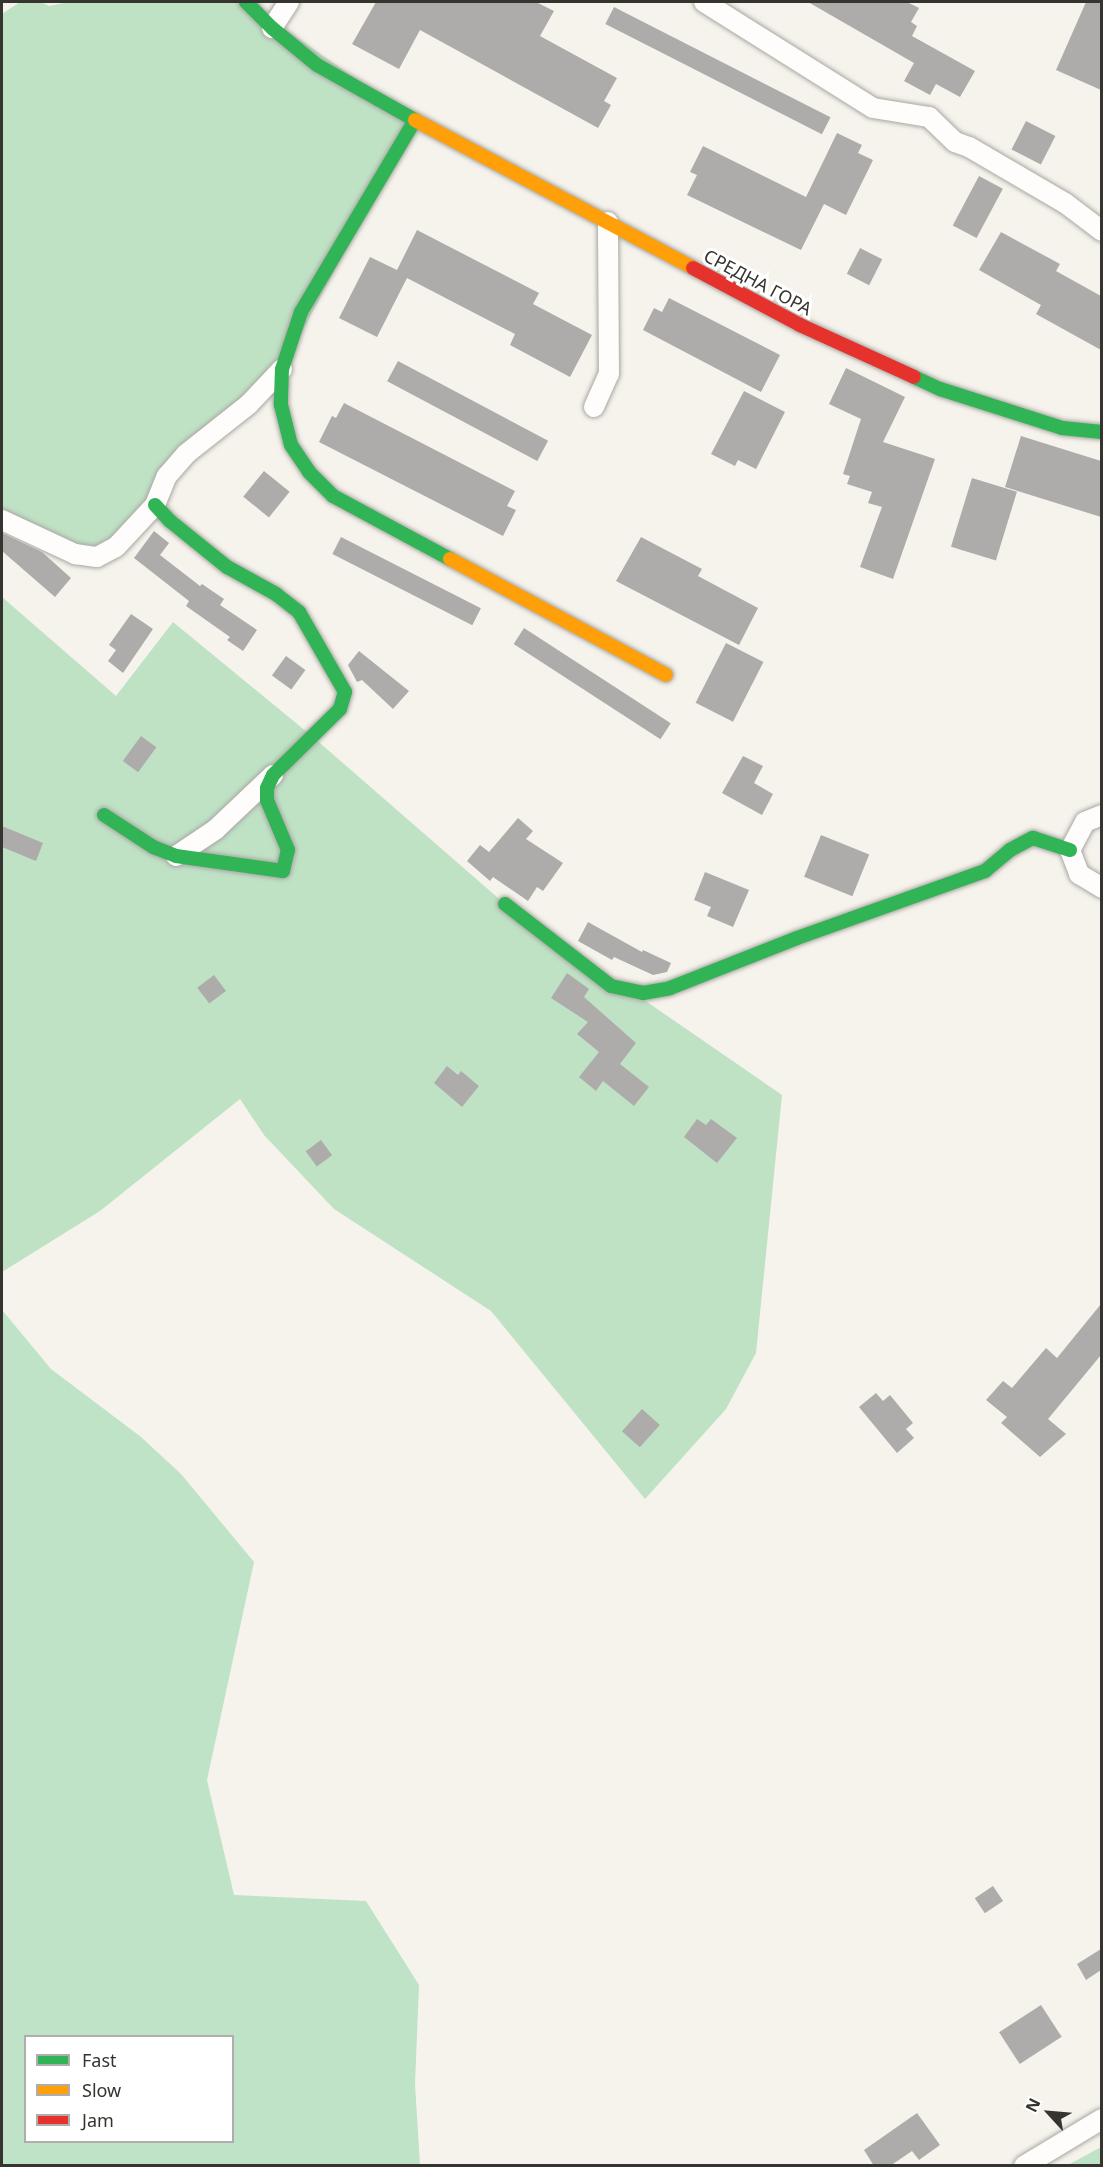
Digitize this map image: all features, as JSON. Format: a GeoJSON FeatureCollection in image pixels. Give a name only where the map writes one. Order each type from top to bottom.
{"type":"FeatureCollection","features":[{"type":"Feature","properties":{"kind":"street","name":"СРЕДНА ГОРА"},"geometry":{"type":"LineString","coordinates":[[246,2],[272,28],[317,65],[415,120],[800,325],[940,389],[1062,428],[1101,432]]}},
{"type":"Feature","properties":{"kind":"street"},"geometry":{"type":"LineString","coordinates":[[272,28],[289,2]]}},
{"type":"Feature","properties":{"kind":"street"},"geometry":{"type":"LineString","coordinates":[[704,2],[873,108],[929,117],[955,142],[969,147],[1065,202],[1101,231]]}},
{"type":"Feature","properties":{"kind":"street"},"geometry":{"type":"LineString","coordinates":[[415,120],[301,312],[282,369],[281,405],[291,444],[309,472],[333,496],[666,675]]}},
{"type":"Feature","properties":{"kind":"street"},"geometry":{"type":"LineString","coordinates":[[594,407],[609,374],[608,222]]}},
{"type":"Feature","properties":{"kind":"street"},"geometry":{"type":"LineString","coordinates":[[2,520],[75,554],[97,557],[116,547],[155,505],[167,476],[186,454],[249,404],[282,369]]}},
{"type":"Feature","properties":{"kind":"street"},"geometry":{"type":"LineString","coordinates":[[155,505],[170,521],[227,567],[276,594],[299,612],[345,692],[340,709],[273,775],[215,830],[176,856]]}},
{"type":"Feature","properties":{"kind":"street"},"geometry":{"type":"LineString","coordinates":[[104,815],[153,847],[176,856],[283,871],[288,850],[267,800],[267,788],[273,775]]}},
{"type":"Feature","properties":{"kind":"street"},"geometry":{"type":"LineString","coordinates":[[1101,815],[1085,822],[1070,850],[1079,874],[1101,888]]}},
{"type":"Feature","properties":{"kind":"street"},"geometry":{"type":"LineString","coordinates":[[506,904],[611,986],[643,993],[670,988],[797,938],[985,871],[1010,850],[1032,838],[1070,850]]}},
{"type":"Feature","properties":{"kind":"street"},"geometry":{"type":"LineString","coordinates":[[1024,2166],[1101,2120]]}},
{"type":"Feature","properties":{"kind":"green space"},"geometry":{"type":"Polygon","coordinates":[[[20,2],[41,2],[49,6],[69,2],[246,2],[415,120],[282,369],[97,557],[2,520],[2,14],[20,2]]]}},
{"type":"Feature","properties":{"kind":"green space"},"geometry":{"type":"Polygon","coordinates":[[[2,597],[116,696],[173,622],[313,737],[505,904],[782,1095],[756,1353],[726,1409],[645,1499],[491,1311],[334,1209],[264,1135],[240,1099],[100,1211],[2,1272],[2,597]]]}},
{"type":"Feature","properties":{"kind":"green space"},"geometry":{"type":"Polygon","coordinates":[[[2,1310],[51,1369],[141,1437],[181,1474],[254,1562],[207,1780],[234,1895],[366,1901],[419,1985],[415,2084],[420,2165],[2,2165],[2,1310]]]}},
{"type":"Feature","properties":{"kind":"green space"},"geometry":{"type":"Polygon","coordinates":[[[1101,2147],[1101,2165],[1068,2165],[1101,2147]]]}},
{"type":"Feature","properties":{"kind":"building"},"geometry":{"type":"Polygon","coordinates":[[[376,2],[536,2],[554,11],[540,36],[617,78],[604,101],[611,105],[598,128],[420,30],[399,69],[352,44],[376,2]]]}},
{"type":"Feature","properties":{"kind":"building"},"geometry":{"type":"Polygon","coordinates":[[[808,2],[907,2],[919,8],[911,22],[917,26],[912,36],[975,71],[960,97],[936,84],[930,95],[904,81],[914,63],[808,2]]]}},
{"type":"Feature","properties":{"kind":"building"},"geometry":{"type":"Polygon","coordinates":[[[1086,2],[1101,2],[1101,90],[1056,70],[1086,2]]]}},
{"type":"Feature","properties":{"kind":"building"},"geometry":{"type":"Polygon","coordinates":[[[614,7],[831,117],[822,134],[605,24],[614,7]]]}},
{"type":"Feature","properties":{"kind":"building"},"geometry":{"type":"Polygon","coordinates":[[[1026,121],[1055,136],[1041,164],[1011,150],[1026,121]]]}},
{"type":"Feature","properties":{"kind":"building"},"geometry":{"type":"Polygon","coordinates":[[[837,133],[862,145],[858,153],[873,160],[846,215],[824,204],[801,250],[687,195],[697,175],[690,172],[703,146],[806,197],[837,133]]]}},
{"type":"Feature","properties":{"kind":"building"},"geometry":{"type":"Polygon","coordinates":[[[979,176],[1003,189],[977,238],[953,225],[979,176]]]}},
{"type":"Feature","properties":{"kind":"building"},"geometry":{"type":"Polygon","coordinates":[[[417,230],[539,293],[533,304],[592,335],[570,377],[510,345],[515,334],[407,278],[377,337],[339,318],[370,257],[397,270],[417,230]]]}},
{"type":"Feature","properties":{"kind":"building"},"geometry":{"type":"Polygon","coordinates":[[[1001,232],[1060,264],[1056,271],[1101,296],[1101,350],[1036,314],[1041,305],[979,270],[1001,232]]]}},
{"type":"Feature","properties":{"kind":"building"},"geometry":{"type":"Polygon","coordinates":[[[860,248],[882,259],[869,285],[847,274],[860,248]]]}},
{"type":"Feature","properties":{"kind":"building"},"geometry":{"type":"Polygon","coordinates":[[[669,298],[780,355],[761,392],[643,330],[654,308],[662,312],[669,298]]]}},
{"type":"Feature","properties":{"kind":"building"},"geometry":{"type":"Polygon","coordinates":[[[398,361],[548,441],[537,461],[387,381],[398,361]]]}},
{"type":"Feature","properties":{"kind":"building"},"geometry":{"type":"Polygon","coordinates":[[[846,368],[905,397],[883,442],[935,459],[893,579],[860,567],[882,507],[868,503],[872,492],[847,484],[850,476],[843,474],[861,419],[829,404],[846,368]]]}},
{"type":"Feature","properties":{"kind":"building"},"geometry":{"type":"Polygon","coordinates":[[[744,391],[785,412],[756,469],[738,460],[735,466],[711,454],[744,391]]]}},
{"type":"Feature","properties":{"kind":"building"},"geometry":{"type":"Polygon","coordinates":[[[344,403],[515,491],[507,506],[516,510],[503,536],[319,442],[332,416],[336,418],[344,403]]]}},
{"type":"Feature","properties":{"kind":"building"},"geometry":{"type":"Polygon","coordinates":[[[1021,436],[1101,461],[1101,517],[1005,487],[1021,436]]]}},
{"type":"Feature","properties":{"kind":"building"},"geometry":{"type":"Polygon","coordinates":[[[264,471],[290,492],[269,517],[243,497],[264,471]]]}},
{"type":"Feature","properties":{"kind":"building"},"geometry":{"type":"Polygon","coordinates":[[[972,478],[1017,492],[996,561],[951,547],[972,478]]]}},
{"type":"Feature","properties":{"kind":"building"},"geometry":{"type":"Polygon","coordinates":[[[154,531],[169,543],[160,555],[200,586],[202,584],[224,599],[220,605],[257,630],[243,651],[227,640],[230,637],[186,606],[189,601],[134,558],[154,531]]]}},
{"type":"Feature","properties":{"kind":"building"},"geometry":{"type":"Polygon","coordinates":[[[2,533],[42,552],[71,578],[55,597],[2,551],[2,533]]]}},
{"type":"Feature","properties":{"kind":"building"},"geometry":{"type":"Polygon","coordinates":[[[341,537],[481,608],[472,625],[332,554],[341,537]]]}},
{"type":"Feature","properties":{"kind":"building"},"geometry":{"type":"Polygon","coordinates":[[[641,537],[702,569],[698,576],[758,608],[739,645],[616,581],[641,537]]]}},
{"type":"Feature","properties":{"kind":"building"},"geometry":{"type":"Polygon","coordinates":[[[131,614],[153,629],[123,673],[108,661],[116,650],[109,645],[131,614]]]}},
{"type":"Feature","properties":{"kind":"building"},"geometry":{"type":"Polygon","coordinates":[[[524,628],[671,723],[660,739],[514,644],[524,628]]]}},
{"type":"Feature","properties":{"kind":"building"},"geometry":{"type":"Polygon","coordinates":[[[726,643],[763,662],[733,722],[696,703],[726,643]]]}},
{"type":"Feature","properties":{"kind":"building"},"geometry":{"type":"Polygon","coordinates":[[[359,651],[409,691],[393,709],[362,680],[357,682],[348,665],[359,651]]]}},
{"type":"Feature","properties":{"kind":"building"},"geometry":{"type":"Polygon","coordinates":[[[286,656],[305,670],[291,690],[272,675],[286,656]]]}},
{"type":"Feature","properties":{"kind":"building"},"geometry":{"type":"Polygon","coordinates":[[[141,736],[156,747],[138,772],[123,761],[141,736]]]}},
{"type":"Feature","properties":{"kind":"building"},"geometry":{"type":"Polygon","coordinates":[[[743,756],[763,766],[754,783],[773,794],[762,815],[722,793],[743,756]]]}},
{"type":"Feature","properties":{"kind":"building"},"geometry":{"type":"Polygon","coordinates":[[[518,818],[533,831],[526,839],[563,863],[543,891],[537,887],[528,901],[493,877],[490,881],[467,861],[480,845],[489,852],[518,818]]]}},
{"type":"Feature","properties":{"kind":"building"},"geometry":{"type":"Polygon","coordinates":[[[2,826],[43,843],[36,861],[2,847],[2,826]]]}},
{"type":"Feature","properties":{"kind":"building"},"geometry":{"type":"Polygon","coordinates":[[[821,835],[869,854],[852,896],[804,877],[821,835]]]}},
{"type":"Feature","properties":{"kind":"building"},"geometry":{"type":"Polygon","coordinates":[[[705,872],[749,890],[733,927],[707,916],[711,907],[694,900],[705,872]]]}},
{"type":"Feature","properties":{"kind":"building"},"geometry":{"type":"Polygon","coordinates":[[[588,922],[642,952],[643,950],[671,963],[667,972],[653,975],[614,957],[612,960],[578,941],[588,922]]]}},
{"type":"Feature","properties":{"kind":"building"},"geometry":{"type":"Polygon","coordinates":[[[567,973],[589,989],[584,997],[636,1043],[620,1064],[649,1087],[634,1106],[603,1081],[596,1091],[579,1077],[599,1052],[577,1034],[588,1022],[551,998],[567,973]]]}},
{"type":"Feature","properties":{"kind":"building"},"geometry":{"type":"Polygon","coordinates":[[[214,975],[226,991],[209,1004],[197,988],[214,975]]]}},
{"type":"Feature","properties":{"kind":"building"},"geometry":{"type":"Polygon","coordinates":[[[447,1066],[458,1075],[461,1071],[479,1086],[462,1107],[434,1083],[447,1066]]]}},
{"type":"Feature","properties":{"kind":"building"},"geometry":{"type":"Polygon","coordinates":[[[697,1119],[706,1125],[711,1119],[737,1138],[717,1163],[684,1137],[697,1119]]]}},
{"type":"Feature","properties":{"kind":"building"},"geometry":{"type":"Polygon","coordinates":[[[321,1140],[332,1155],[317,1167],[306,1151],[321,1140]]]}},
{"type":"Feature","properties":{"kind":"building"},"geometry":{"type":"Polygon","coordinates":[[[1101,1304],[1101,1355],[1048,1419],[1066,1434],[1040,1457],[1001,1423],[1007,1417],[986,1400],[1003,1381],[1012,1388],[1046,1348],[1057,1358],[1101,1304]]]}},
{"type":"Feature","properties":{"kind":"building"},"geometry":{"type":"Polygon","coordinates":[[[876,1393],[883,1401],[890,1395],[913,1423],[906,1429],[914,1438],[897,1453],[859,1407],[876,1393]]]}},
{"type":"Feature","properties":{"kind":"building"},"geometry":{"type":"Polygon","coordinates":[[[642,1409],[660,1425],[640,1447],[622,1431],[642,1409]]]}},
{"type":"Feature","properties":{"kind":"building"},"geometry":{"type":"Polygon","coordinates":[[[993,1886],[1003,1901],[985,1913],[975,1898],[993,1886]]]}},
{"type":"Feature","properties":{"kind":"building"},"geometry":{"type":"Polygon","coordinates":[[[1101,1949],[1101,1970],[1086,1980],[1077,1964],[1101,1949]]]}},
{"type":"Feature","properties":{"kind":"building"},"geometry":{"type":"Polygon","coordinates":[[[1041,2005],[1062,2037],[1020,2064],[999,2032],[1041,2005]]]}},
{"type":"Feature","properties":{"kind":"building"},"geometry":{"type":"Polygon","coordinates":[[[917,2113],[940,2145],[919,2160],[912,2151],[890,2166],[874,2166],[864,2150],[917,2113]]]}},
{"type":"Feature","properties":{"kind":"traffic: fast"},"geometry":{"type":"LineString","coordinates":[[246,2],[272,28],[317,65],[415,120],[301,312],[282,369],[281,405],[291,445],[309,472],[333,496],[450,559]]}},
{"type":"Feature","properties":{"kind":"traffic: fast"},"geometry":{"type":"LineString","coordinates":[[914,377],[940,389],[1062,428],[1102,432]]}},
{"type":"Feature","properties":{"kind":"traffic: fast"},"geometry":{"type":"LineString","coordinates":[[104,815],[153,847],[176,856],[283,871],[288,850],[267,800],[267,788],[273,775],[340,709],[345,692],[299,612],[276,594],[227,567],[170,521],[155,505]]}},
{"type":"Feature","properties":{"kind":"traffic: fast"},"geometry":{"type":"LineString","coordinates":[[505,904],[611,986],[643,993],[670,988],[797,938],[985,871],[1010,850],[1033,838],[1070,850]]}},
{"type":"Feature","properties":{"kind":"traffic: slow"},"geometry":{"type":"LineString","coordinates":[[415,120],[693,268]]}},
{"type":"Feature","properties":{"kind":"traffic: slow"},"geometry":{"type":"LineString","coordinates":[[450,559],[666,675]]}},
{"type":"Feature","properties":{"kind":"traffic: jam"},"geometry":{"type":"LineString","coordinates":[[693,268],[800,325],[914,377]]}}]}
